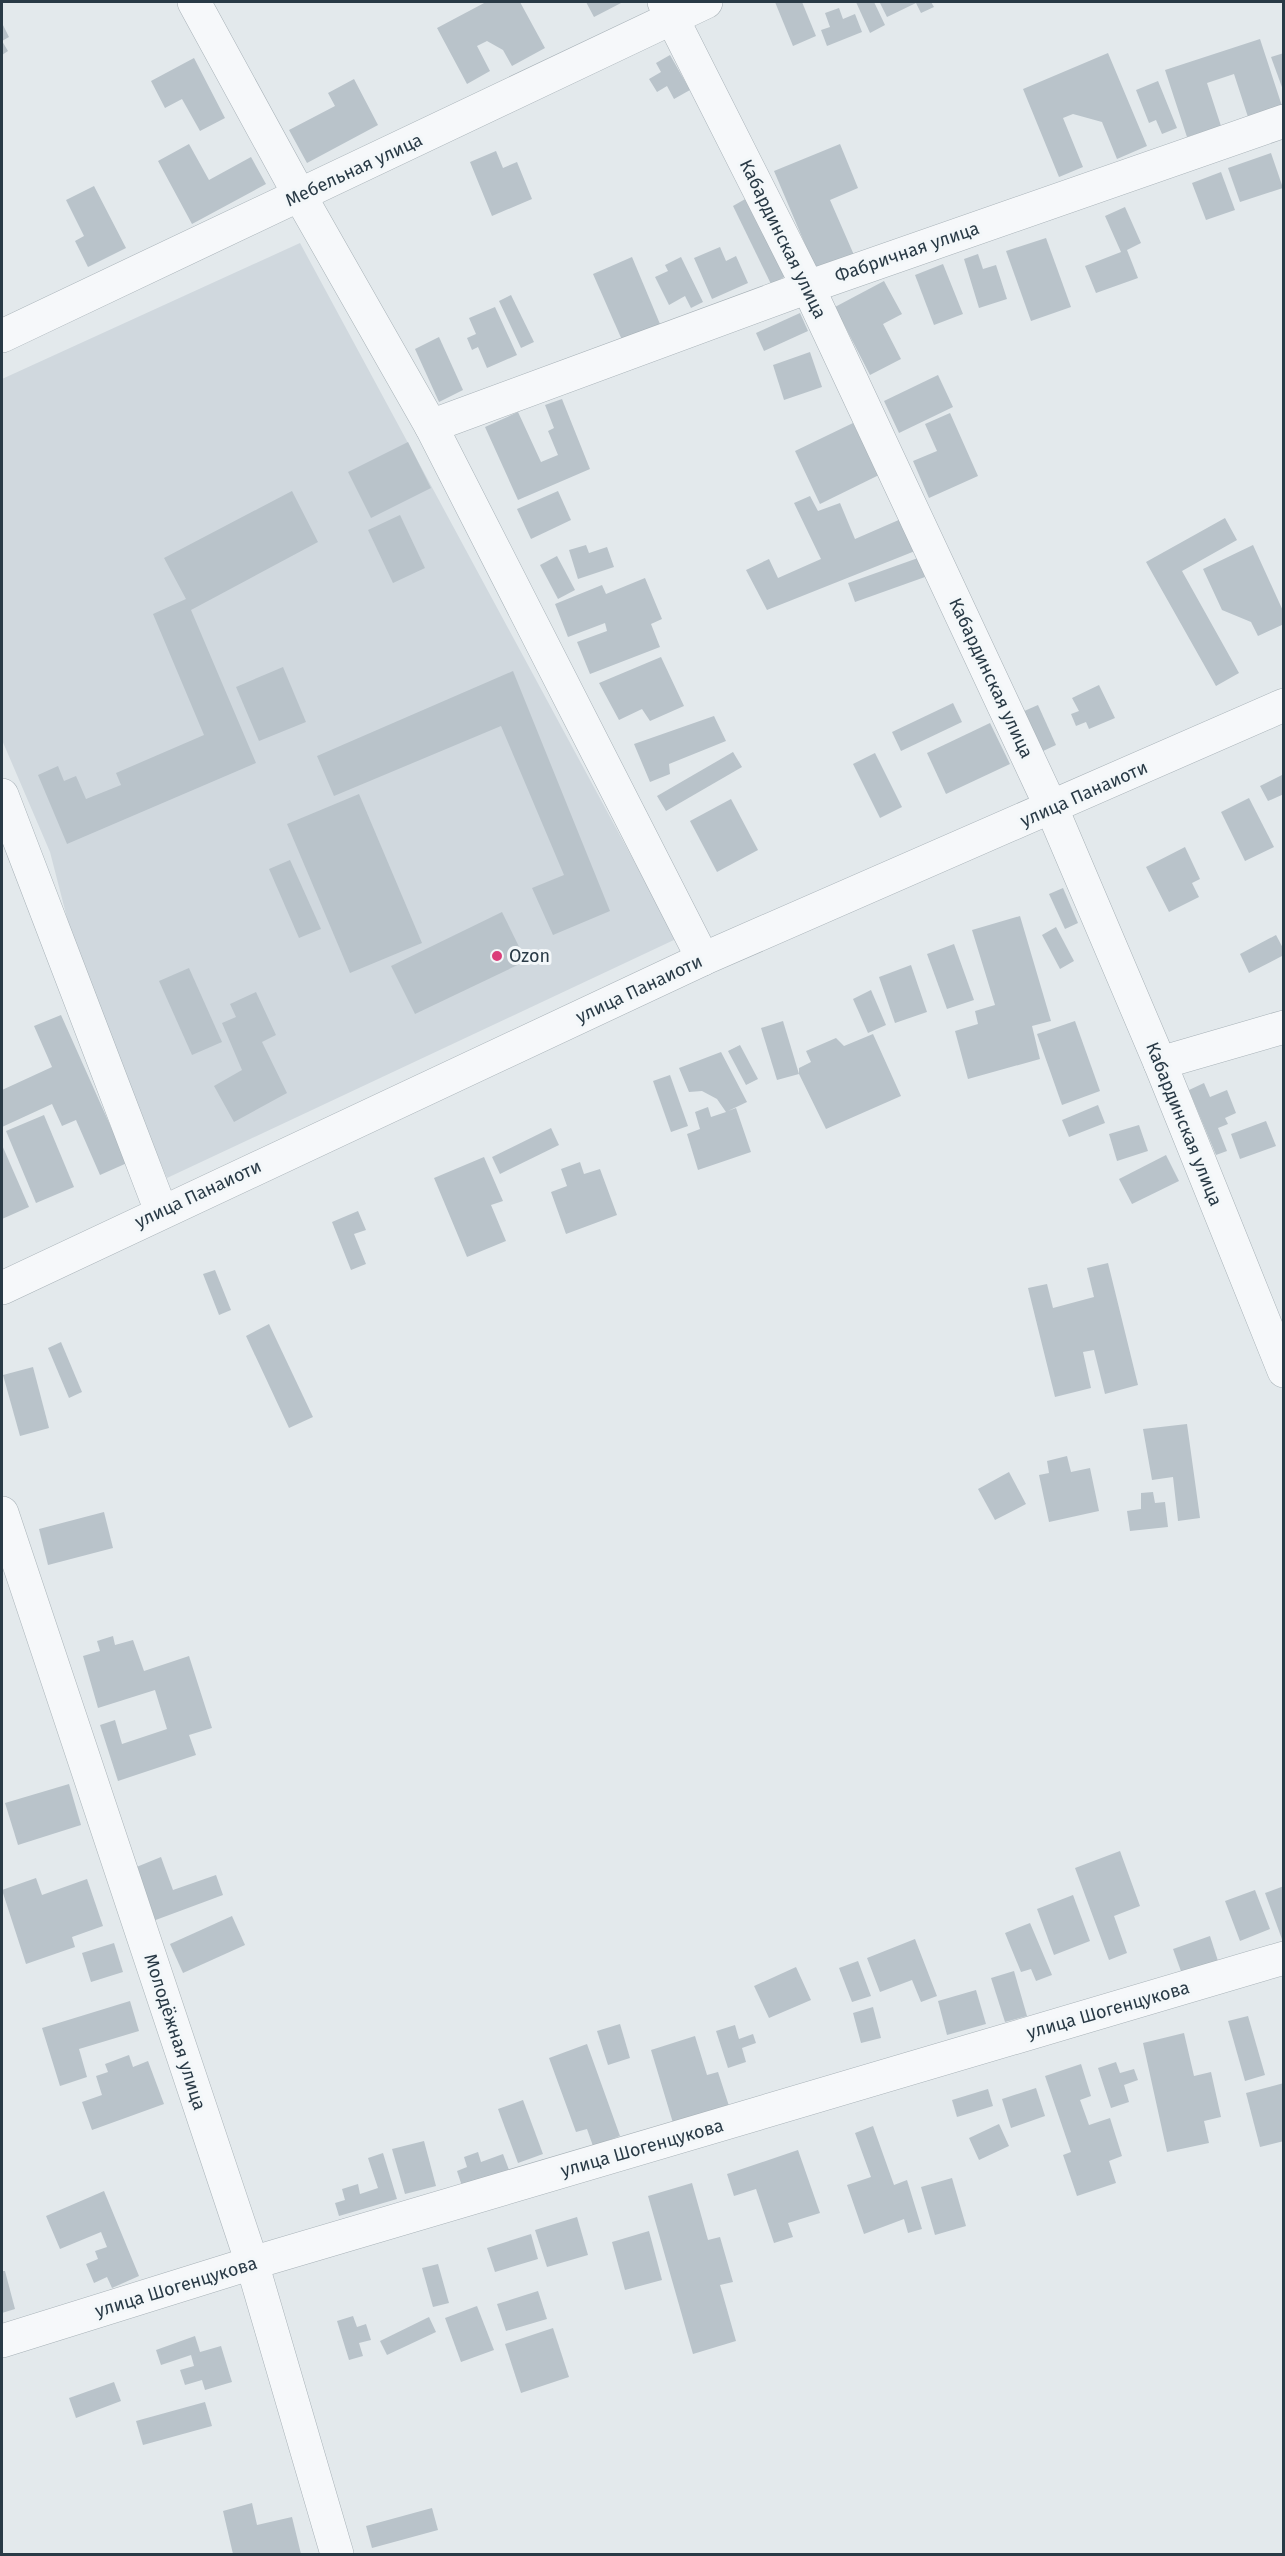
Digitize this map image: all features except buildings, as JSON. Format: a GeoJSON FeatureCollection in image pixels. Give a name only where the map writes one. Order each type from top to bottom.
{"type":"FeatureCollection","features":[{"type":"Feature","properties":{"kind":"street"},"geometry":{"type":"LineString","coordinates":[[197,2],[300,196],[431,426],[703,959]]}},
{"type":"Feature","properties":{"kind":"street","name":"Мебельная улица"},"geometry":{"type":"LineString","coordinates":[[2,336],[300,196],[668,10],[706,2]]}},
{"type":"Feature","properties":{"kind":"street","name":"Кабардинская улица"},"geometry":{"type":"LineString","coordinates":[[668,10],[808,287],[1052,808],[1160,1063],[1284,1371]]}},
{"type":"Feature","properties":{"kind":"street","name":"Фабричная улица"},"geometry":{"type":"LineString","coordinates":[[431,426],[808,287],[1284,121]]}},
{"type":"Feature","properties":{"kind":"street","name":"улица Панаиоти"},"geometry":{"type":"LineString","coordinates":[[2,1288],[161,1211],[703,959],[1284,705]]}},
{"type":"Feature","properties":{"kind":"street"},"geometry":{"type":"LineString","coordinates":[[3,804],[161,1211]]}},
{"type":"Feature","properties":{"kind":"street"},"geometry":{"type":"LineString","coordinates":[[1160,1063],[1284,1027]]}},
{"type":"Feature","properties":{"kind":"street","name":"Молодёжная улица"},"geometry":{"type":"LineString","coordinates":[[2,1513],[252,2263],[337,2554]]}},
{"type":"Feature","properties":{"kind":"street","name":"улица Шогенцукова"},"geometry":{"type":"LineString","coordinates":[[2,2341],[252,2263],[1284,1958]]}},
{"type":"Feature","properties":{"kind":"shaded area"},"geometry":{"type":"Polygon","coordinates":[[[300,243],[676,939],[167,1178],[81,972],[50,852],[2,740],[2,379],[300,243]]]}},
{"type":"Feature","properties":{"kind":"place","name":"Ozon"},"geometry":{"type":"Point","coordinates":[497,956]}}]}
